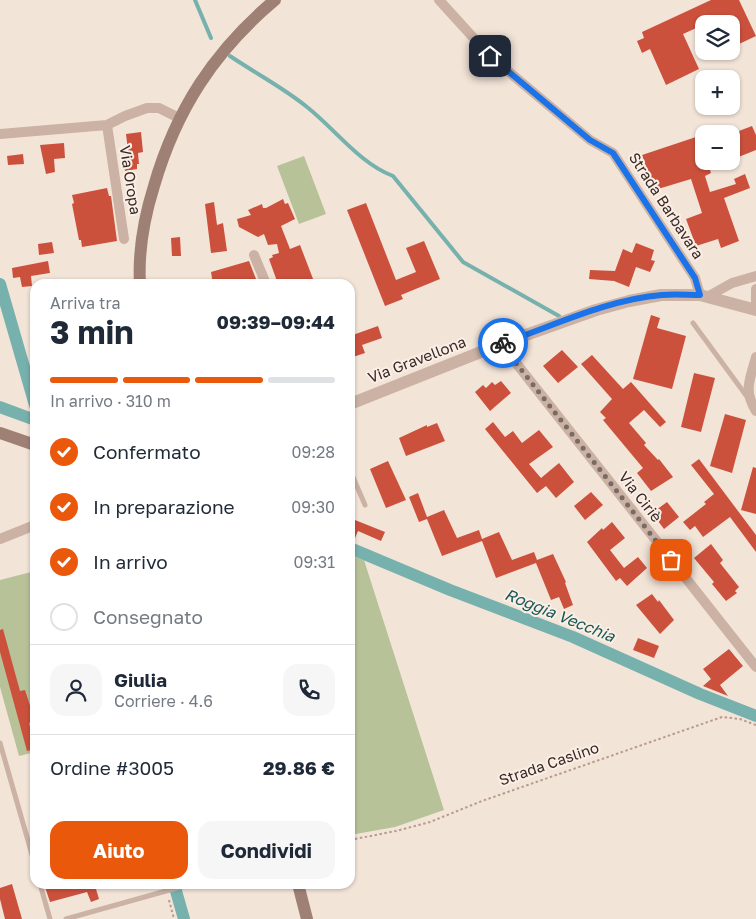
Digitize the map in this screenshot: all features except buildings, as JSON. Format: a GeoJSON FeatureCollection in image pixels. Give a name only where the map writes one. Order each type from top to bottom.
{"type":"FeatureCollection","features":[{"type":"Feature","properties":{"kind":"main road"},"geometry":{"type":"LineString","coordinates":[[140,279],[142,236],[149,202],[162,157],[179,118],[196,86],[219,56],[248,24],[275,0]]}},
{"type":"Feature","properties":{"kind":"main road"},"geometry":{"type":"LineString","coordinates":[[0,433],[30,444]]}},
{"type":"Feature","properties":{"kind":"main road"},"geometry":{"type":"LineString","coordinates":[[299,889],[307,919]]}},
{"type":"Feature","properties":{"kind":"street","name":"Strada Barbavara"},"geometry":{"type":"LineString","coordinates":[[441,1],[490,56],[590,140],[613,153],[695,278],[704,296]]}},
{"type":"Feature","properties":{"kind":"street"},"geometry":{"type":"LineString","coordinates":[[0,134],[106,125],[147,108],[159,108],[179,118]]}},
{"type":"Feature","properties":{"kind":"street","name":"Via Oropa"},"geometry":{"type":"LineString","coordinates":[[106,125],[124,239]]}},
{"type":"Feature","properties":{"kind":"street"},"geometry":{"type":"LineString","coordinates":[[254,254],[264,279]]}},
{"type":"Feature","properties":{"kind":"street"},"geometry":{"type":"LineString","coordinates":[[704,296],[732,283],[756,276]]}},
{"type":"Feature","properties":{"kind":"street"},"geometry":{"type":"LineString","coordinates":[[756,289],[756,303]]}},
{"type":"Feature","properties":{"kind":"street","name":"Via Gravellona"},"geometry":{"type":"LineString","coordinates":[[355,402],[501,344],[596,310],[629,301],[661,295],[704,296],[756,310]]}},
{"type":"Feature","properties":{"kind":"street","name":"Via Ciriè"},"geometry":{"type":"LineString","coordinates":[[501,344],[756,667]]}},
{"type":"Feature","properties":{"kind":"street"},"geometry":{"type":"LineString","coordinates":[[756,357],[749,383],[748,399],[756,411]]}},
{"type":"Feature","properties":{"kind":"street"},"geometry":{"type":"LineString","coordinates":[[0,538],[30,527]]}},
{"type":"Feature","properties":{"kind":"lane"},"geometry":{"type":"LineString","coordinates":[[693,322],[748,399]]}},
{"type":"Feature","properties":{"kind":"lane"},"geometry":{"type":"LineString","coordinates":[[355,482],[365,505]]}},
{"type":"Feature","properties":{"kind":"lane"},"geometry":{"type":"LineString","coordinates":[[0,743],[30,848]]}},
{"type":"Feature","properties":{"kind":"lane"},"geometry":{"type":"LineString","coordinates":[[41,889],[50,919]]}},
{"type":"Feature","properties":{"kind":"lane"},"geometry":{"type":"LineString","coordinates":[[66,919],[174,889]]}},
{"type":"Feature","properties":{"kind":"path","name":"Strada Caslino"},"geometry":{"type":"LineString","coordinates":[[355,839],[430,822],[482,801],[722,717],[740,719],[756,725]]}},
{"type":"Feature","properties":{"kind":"path"},"geometry":{"type":"LineString","coordinates":[[165,892],[174,919]]}},
{"type":"Feature","properties":{"kind":"green space"},"geometry":{"type":"Polygon","coordinates":[[[304,156],[326,214],[299,224],[277,166],[304,156]]]}},
{"type":"Feature","properties":{"kind":"green space"},"geometry":{"type":"Polygon","coordinates":[[[355,557],[364,560],[444,810],[395,827],[355,834],[355,557]]]}},
{"type":"Feature","properties":{"kind":"green space"},"geometry":{"type":"Polygon","coordinates":[[[30,572],[30,753],[19,756],[0,687],[0,580],[30,572]]]}},
{"type":"Feature","properties":{"kind":"waterway"},"geometry":{"type":"LineString","coordinates":[[195,0],[211,38]]}},
{"type":"Feature","properties":{"kind":"waterway"},"geometry":{"type":"LineString","coordinates":[[230,56],[298,100],[369,163],[393,176],[463,262],[559,316]]}},
{"type":"Feature","properties":{"kind":"waterway"},"geometry":{"type":"LineString","coordinates":[[0,284],[30,388]]}},
{"type":"Feature","properties":{"kind":"waterway","name":"Roggia Vecchia"},"geometry":{"type":"LineString","coordinates":[[0,407],[30,418]]}},
{"type":"Feature","properties":{"kind":"waterway","name":"Roggia Vecchia"},"geometry":{"type":"LineString","coordinates":[[355,550],[450,590],[573,637],[700,694],[756,716]]}},
{"type":"Feature","properties":{"kind":"waterway"},"geometry":{"type":"LineString","coordinates":[[175,889],[184,919]]}},
{"type":"Feature","properties":{"kind":"way so far"},"geometry":{"type":"LineString","coordinates":[[503,343],[501,344],[671,560]]}},
{"type":"Feature","properties":{"kind":"route"},"geometry":{"type":"LineString","coordinates":[[490,56],[590,140],[613,153],[695,278],[700,295],[661,295],[629,301],[596,310],[503,343]]}}]}
